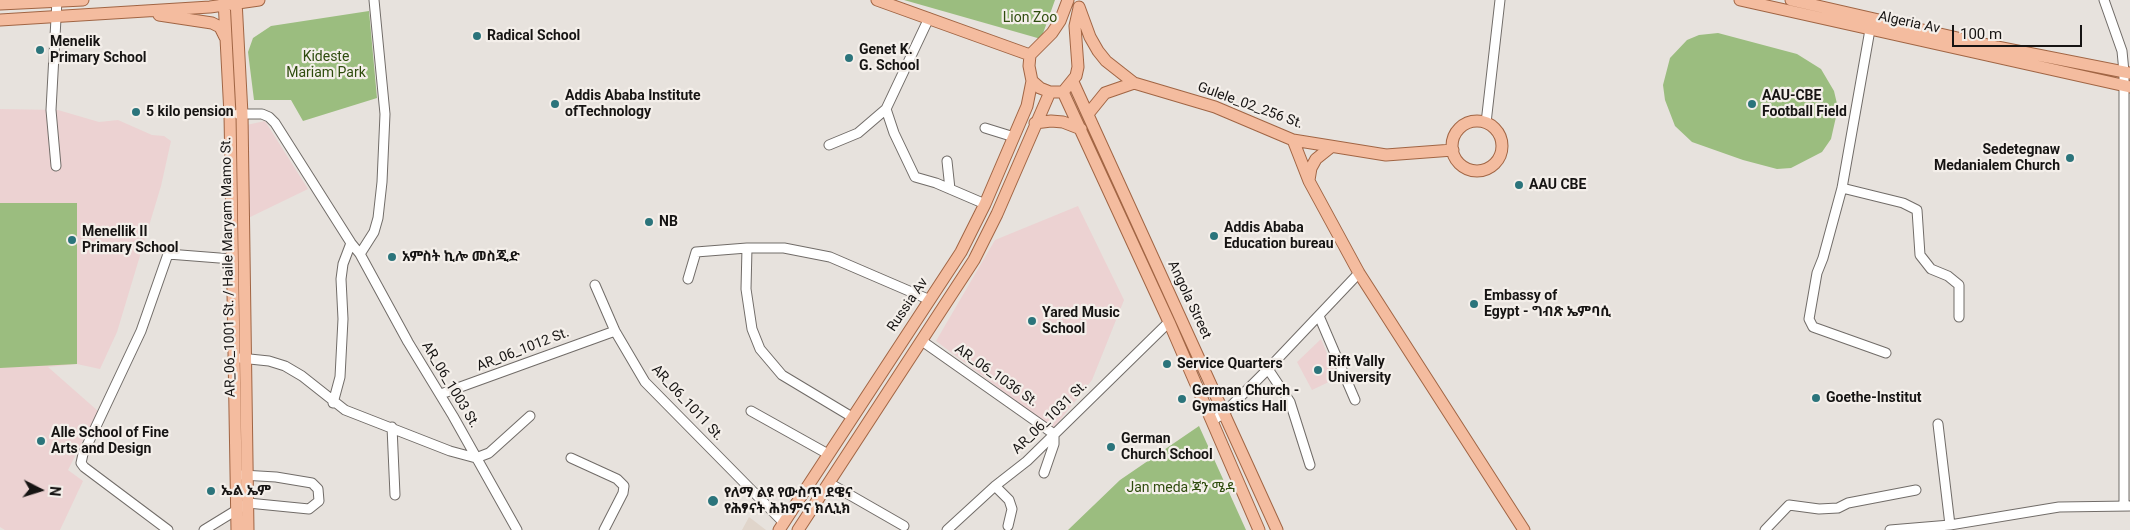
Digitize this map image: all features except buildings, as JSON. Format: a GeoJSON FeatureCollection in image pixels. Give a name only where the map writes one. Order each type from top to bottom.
{"type":"FeatureCollection","features":[{"type":"Feature","properties":{"kind":"main road"},"geometry":{"type":"LineString","coordinates":[[0,4],[83,0]]}},
{"type":"Feature","properties":{"kind":"main road"},"geometry":{"type":"LineString","coordinates":[[0,20],[137,12],[259,0]]}},
{"type":"Feature","properties":{"kind":"main road"},"geometry":{"type":"LineString","coordinates":[[877,0],[1030,55],[1060,21],[1068,0]]}},
{"type":"Feature","properties":{"kind":"main road","name":"Algeria Av"},"geometry":{"type":"LineString","coordinates":[[1740,0],[2127,72]]}},
{"type":"Feature","properties":{"kind":"main road","name":"Algeria Av"},"geometry":{"type":"LineString","coordinates":[[1790,0],[1871,24],[2127,86]]}},
{"type":"Feature","properties":{"kind":"main road"},"geometry":{"type":"LineString","coordinates":[[226,38],[230,2]]}},
{"type":"Feature","properties":{"kind":"main road","name":"AR_06_1001 St. / Haile Maryam Mamo St."},"geometry":{"type":"LineString","coordinates":[[230,2],[236,114],[242,475],[248,504],[248,530]]}},
{"type":"Feature","properties":{"kind":"main road"},"geometry":{"type":"LineString","coordinates":[[1032,81],[1050,92],[1063,92],[1073,82],[1078,67],[1075,26],[1080,4]]}},
{"type":"Feature","properties":{"kind":"main road","name":"Gulele_02_256 St."},"geometry":{"type":"LineString","coordinates":[[1080,4],[1090,37],[1098,51],[1106,61],[1134,83],[1215,107],[1293,140],[1386,155],[1452,150]]}},
{"type":"Feature","properties":{"kind":"main road"},"geometry":{"type":"LineString","coordinates":[[137,12],[212,23],[223,30],[226,38],[236,114],[232,259],[240,358]]}},
{"type":"Feature","properties":{"kind":"main road","name":"Russia Av"},"geometry":{"type":"LineString","coordinates":[[782,527],[961,252],[986,204],[1027,106],[1032,81],[1029,66],[1030,55]]}},
{"type":"Feature","properties":{"kind":"main road","name":"Angola Street"},"geometry":{"type":"LineString","coordinates":[[1073,82],[1277,530]]}},
{"type":"Feature","properties":{"kind":"main road"},"geometry":{"type":"LineString","coordinates":[[1088,114],[1105,93],[1134,83]]}},
{"type":"Feature","properties":{"kind":"main road"},"geometry":{"type":"LineString","coordinates":[[798,530],[934,325],[974,260],[1001,206],[1035,123],[1050,92]]}},
{"type":"Feature","properties":{"kind":"main road"},"geometry":{"type":"LineString","coordinates":[[1063,92],[1169,322],[1259,530]]}},
{"type":"Feature","properties":{"kind":"main road"},"geometry":{"type":"LineString","coordinates":[[1035,123],[1063,122],[1081,129]]}},
{"type":"Feature","properties":{"kind":"main road"},"geometry":{"type":"LineString","coordinates":[[1471,122],[1486,122],[1498,133],[1502,149],[1499,159],[1490,168],[1478,171],[1466,169],[1457,161],[1452,150],[1453,139],[1458,130],[1471,122]]}},
{"type":"Feature","properties":{"kind":"main road"},"geometry":{"type":"LineString","coordinates":[[1293,140],[1309,181],[1359,273],[1524,530]]}},
{"type":"Feature","properties":{"kind":"main road"},"geometry":{"type":"LineString","coordinates":[[1309,181],[1311,168],[1316,160],[1331,147]]}},
{"type":"Feature","properties":{"kind":"main road"},"geometry":{"type":"LineString","coordinates":[[961,252],[974,260]]}},
{"type":"Feature","properties":{"kind":"main road"},"geometry":{"type":"LineString","coordinates":[[918,316],[934,325]]}},
{"type":"Feature","properties":{"kind":"main road"},"geometry":{"type":"LineString","coordinates":[[237,530],[236,509],[242,475]]}},
{"type":"Feature","properties":{"kind":"street"},"geometry":{"type":"LineString","coordinates":[[360,254],[374,232],[378,218],[382,182],[385,114],[374,0]]}},
{"type":"Feature","properties":{"kind":"street"},"geometry":{"type":"LineString","coordinates":[[1486,122],[1500,0]]}},
{"type":"Feature","properties":{"kind":"street"},"geometry":{"type":"LineString","coordinates":[[1890,530],[1950,525],[2059,506],[2127,506],[2127,72],[2122,50],[2104,0]]}},
{"type":"Feature","properties":{"kind":"street"},"geometry":{"type":"LineString","coordinates":[[56,166],[51,110],[57,1]]}},
{"type":"Feature","properties":{"kind":"street"},"geometry":{"type":"LineString","coordinates":[[829,145],[858,133],[886,109],[929,18]]}},
{"type":"Feature","properties":{"kind":"street"},"geometry":{"type":"LineString","coordinates":[[1871,24],[1842,188],[1824,258],[1817,274],[1810,324],[1836,337],[1886,353]]}},
{"type":"Feature","properties":{"kind":"street"},"geometry":{"type":"LineString","coordinates":[[2122,50],[2130,45]]}},
{"type":"Feature","properties":{"kind":"street"},"geometry":{"type":"LineString","coordinates":[[886,109],[894,133],[914,177],[986,204]]}},
{"type":"Feature","properties":{"kind":"street","name":"AR_06_1003 St."},"geometry":{"type":"LineString","coordinates":[[236,114],[262,114],[269,117],[275,123],[351,243],[360,254],[408,342],[441,394],[517,530]]}},
{"type":"Feature","properties":{"kind":"street"},"geometry":{"type":"LineString","coordinates":[[985,128],[1014,137]]}},
{"type":"Feature","properties":{"kind":"street"},"geometry":{"type":"LineString","coordinates":[[946,161],[950,189]]}},
{"type":"Feature","properties":{"kind":"street"},"geometry":{"type":"LineString","coordinates":[[1842,188],[1903,203],[1917,210],[1920,255],[1931,269],[1948,276],[1959,285],[1960,317]]}},
{"type":"Feature","properties":{"kind":"street"},"geometry":{"type":"LineString","coordinates":[[333,403],[340,377],[343,319],[341,279],[343,264],[351,243]]}},
{"type":"Feature","properties":{"kind":"street"},"geometry":{"type":"LineString","coordinates":[[746,248],[746,289],[752,329],[760,349],[782,375],[852,417]]}},
{"type":"Feature","properties":{"kind":"street"},"geometry":{"type":"LineString","coordinates":[[688,278],[696,252],[746,248],[784,248],[830,257],[930,300]]}},
{"type":"Feature","properties":{"kind":"street"},"geometry":{"type":"LineString","coordinates":[[168,530],[84,467],[81,462],[82,454],[141,331],[168,254],[232,259]]}},
{"type":"Feature","properties":{"kind":"street"},"geometry":{"type":"LineString","coordinates":[[1212,421],[1224,413],[1268,369],[1359,273]]}},
{"type":"Feature","properties":{"kind":"street","name":"AR_06_1011 St."},"geometry":{"type":"LineString","coordinates":[[595,285],[614,331],[645,382],[782,527]]}},
{"type":"Feature","properties":{"kind":"street"},"geometry":{"type":"LineString","coordinates":[[1318,316],[1355,400]]}},
{"type":"Feature","properties":{"kind":"street","name":"AR_06_1031 St."},"geometry":{"type":"LineString","coordinates":[[947,530],[995,486],[1027,461],[1169,322]]}},
{"type":"Feature","properties":{"kind":"street","name":"AR_06_1012 St."},"geometry":{"type":"LineString","coordinates":[[441,394],[614,331]]}},
{"type":"Feature","properties":{"kind":"street","name":"AR_06_1036 St."},"geometry":{"type":"LineString","coordinates":[[922,341],[1054,434]]}},
{"type":"Feature","properties":{"kind":"street"},"geometry":{"type":"LineString","coordinates":[[240,358],[269,361],[285,366],[302,376],[333,403],[345,410],[450,451],[476,458],[489,453],[530,416]]}},
{"type":"Feature","properties":{"kind":"street"},"geometry":{"type":"LineString","coordinates":[[1268,369],[1290,402],[1310,465]]}},
{"type":"Feature","properties":{"kind":"street"},"geometry":{"type":"LineString","coordinates":[[751,411],[828,454]]}},
{"type":"Feature","properties":{"kind":"street"},"geometry":{"type":"LineString","coordinates":[[1938,424],[1950,525]]}},
{"type":"Feature","properties":{"kind":"street"},"geometry":{"type":"LineString","coordinates":[[392,427],[395,496]]}},
{"type":"Feature","properties":{"kind":"street"},"geometry":{"type":"LineString","coordinates":[[1044,473],[1054,444],[1054,434]]}},
{"type":"Feature","properties":{"kind":"street"},"geometry":{"type":"LineString","coordinates":[[571,458],[618,479],[624,486],[604,530]]}},
{"type":"Feature","properties":{"kind":"street"},"geometry":{"type":"LineString","coordinates":[[204,530],[236,509],[248,504],[309,509],[319,501],[318,489],[312,483],[242,475]]}},
{"type":"Feature","properties":{"kind":"street"},"geometry":{"type":"LineString","coordinates":[[829,484],[904,526]]}},
{"type":"Feature","properties":{"kind":"street"},"geometry":{"type":"LineString","coordinates":[[995,486],[1010,500],[1012,509],[1008,526]]}},
{"type":"Feature","properties":{"kind":"street"},"geometry":{"type":"LineString","coordinates":[[1765,530],[1789,505],[1819,509],[1838,508],[1848,503],[1916,490]]}},
{"type":"Feature","properties":{"kind":"shaded area","name":"Menellik II Primary School"},"geometry":{"type":"Polygon","coordinates":[[[0,109],[58,110],[99,122],[118,120],[152,135],[164,136],[171,141],[161,186],[117,332],[100,369],[77,364],[48,367],[98,411],[68,470],[83,481],[60,530],[5,530],[0,527],[0,109]]]}},
{"type":"Feature","properties":{"kind":"shaded area"},"geometry":{"type":"Polygon","coordinates":[[[265,121],[308,189],[242,221],[242,126],[265,121]]]}},
{"type":"Feature","properties":{"kind":"shaded area","name":"Yared Music School"},"geometry":{"type":"Polygon","coordinates":[[[1078,206],[1124,300],[1092,380],[1053,429],[936,341],[995,240],[1078,206]]]}},
{"type":"Feature","properties":{"kind":"shaded area","name":"Rift Vally University"},"geometry":{"type":"Polygon","coordinates":[[[1321,339],[1337,378],[1312,390],[1297,362],[1321,339]]]}},
{"type":"Feature","properties":{"kind":"shaded area"},"geometry":{"type":"Polygon","coordinates":[[[749,517],[766,530],[742,530],[749,517]]]}},
{"type":"Feature","properties":{"kind":"green space","name":"Lion Zoo"},"geometry":{"type":"Polygon","coordinates":[[[904,0],[1055,0],[1041,39],[904,0]]]}},
{"type":"Feature","properties":{"kind":"green space","name":"Kideste Mariam Park"},"geometry":{"type":"Polygon","coordinates":[[[369,11],[377,98],[303,121],[291,100],[254,100],[248,52],[253,38],[271,26],[369,11]]]}},
{"type":"Feature","properties":{"kind":"green space","name":"AAU-CBE Football Field"},"geometry":{"type":"Polygon","coordinates":[[[1718,33],[1797,54],[1821,69],[1834,91],[1838,108],[1831,139],[1822,152],[1791,168],[1777,169],[1743,160],[1692,142],[1675,126],[1665,100],[1663,85],[1670,58],[1687,40],[1699,35],[1718,33]]]}},
{"type":"Feature","properties":{"kind":"green space"},"geometry":{"type":"Polygon","coordinates":[[[0,203],[77,203],[77,364],[0,368],[0,203]]]}},
{"type":"Feature","properties":{"kind":"green space","name":"Jan meda ጃን ሜዳ"},"geometry":{"type":"Polygon","coordinates":[[[1199,426],[1246,530],[1068,530],[1120,480],[1199,426]]]}},
{"type":"Feature","properties":{"kind":"place","name":"Radical School"},"geometry":{"type":"Point","coordinates":[477,36]}},
{"type":"Feature","properties":{"kind":"place","name":"Menelik Primary School"},"geometry":{"type":"Point","coordinates":[40,50]}},
{"type":"Feature","properties":{"kind":"place","name":"Genet K. G. School"},"geometry":{"type":"Point","coordinates":[849,58]}},
{"type":"Feature","properties":{"kind":"place","name":"Addis Ababa Institute ofTechnology"},"geometry":{"type":"Point","coordinates":[555,104]}},
{"type":"Feature","properties":{"kind":"place","name":"AAU-CBE Football Field"},"geometry":{"type":"Point","coordinates":[1752,104]}},
{"type":"Feature","properties":{"kind":"place","name":"5 kilo pension"},"geometry":{"type":"Point","coordinates":[136,112]}},
{"type":"Feature","properties":{"kind":"place","name":"Sedetegnaw Medanialem Church"},"geometry":{"type":"Point","coordinates":[2070,158]}},
{"type":"Feature","properties":{"kind":"place","name":"AAU CBE"},"geometry":{"type":"Point","coordinates":[1519,185]}},
{"type":"Feature","properties":{"kind":"place","name":"NB"},"geometry":{"type":"Point","coordinates":[649,222]}},
{"type":"Feature","properties":{"kind":"place","name":"Addis Ababa Education bureau"},"geometry":{"type":"Point","coordinates":[1214,236]}},
{"type":"Feature","properties":{"kind":"place","name":"Menellik II Primary School"},"geometry":{"type":"Point","coordinates":[72,240]}},
{"type":"Feature","properties":{"kind":"place","name":"አምስት ኪሎ መስጂድ"},"geometry":{"type":"Point","coordinates":[392,257]}},
{"type":"Feature","properties":{"kind":"place","name":"Embassy of Egypt - ግብጽ ኤምባሲ"},"geometry":{"type":"Point","coordinates":[1474,304]}},
{"type":"Feature","properties":{"kind":"place","name":"Yared Music School"},"geometry":{"type":"Point","coordinates":[1032,321]}},
{"type":"Feature","properties":{"kind":"place","name":"Service Quarters"},"geometry":{"type":"Point","coordinates":[1167,364]}},
{"type":"Feature","properties":{"kind":"place","name":"Rift Vally University"},"geometry":{"type":"Point","coordinates":[1318,370]}},
{"type":"Feature","properties":{"kind":"place","name":"Goethe-Institut"},"geometry":{"type":"Point","coordinates":[1816,398]}},
{"type":"Feature","properties":{"kind":"place","name":"German Church - Gymastics Hall"},"geometry":{"type":"Point","coordinates":[1182,399]}},
{"type":"Feature","properties":{"kind":"place","name":"Alle School of Fine Arts and Design"},"geometry":{"type":"Point","coordinates":[41,441]}},
{"type":"Feature","properties":{"kind":"place","name":"German Church School"},"geometry":{"type":"Point","coordinates":[1111,447]}},
{"type":"Feature","properties":{"kind":"place","name":"ኤል ኤም"},"geometry":{"type":"Point","coordinates":[211,491]}},
{"type":"Feature","properties":{"kind":"place","name":"የለማ ልዩ የውስጥ ደዌና የሕፃናት ሕክምና ክሊኒክ"},"geometry":{"type":"Point","coordinates":[713,501]}}]}
